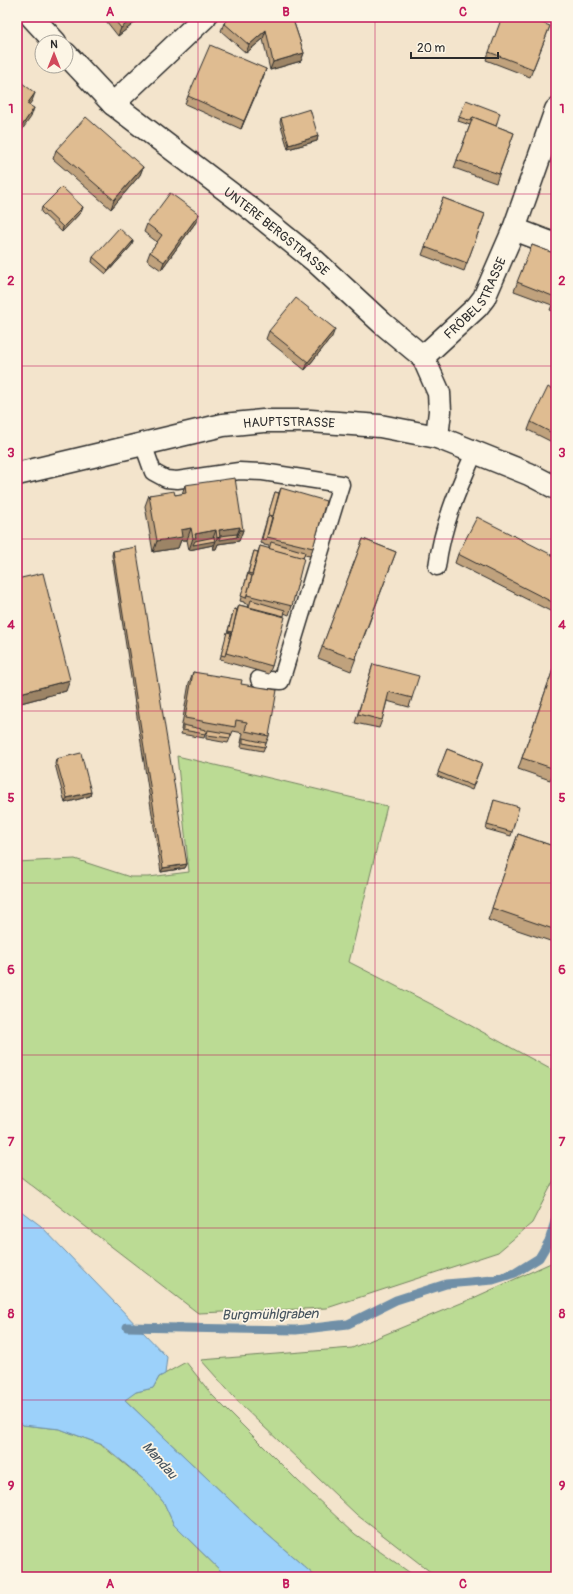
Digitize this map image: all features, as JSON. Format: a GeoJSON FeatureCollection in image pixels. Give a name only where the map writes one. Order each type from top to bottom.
{"type":"FeatureCollection","features":[{"type":"Feature","properties":{"kind":"street"},"geometry":{"type":"LineString","coordinates":[[32,17],[48,34]]}},
{"type":"Feature","properties":{"kind":"street"},"geometry":{"type":"LineString","coordinates":[[113,104],[205,17]]}},
{"type":"Feature","properties":{"kind":"street","name":"UNTERE BERGSTRASSE"},"geometry":{"type":"LineString","coordinates":[[74,63],[113,104],[251,209],[315,261],[382,323],[423,357],[439,393],[440,411],[437,437]]}},
{"type":"Feature","properties":{"kind":"street","name":"FRÖBELSTRASSE"},"geometry":{"type":"LineString","coordinates":[[423,357],[477,307],[484,298],[514,229],[556,110]]}},
{"type":"Feature","properties":{"kind":"street"},"geometry":{"type":"LineString","coordinates":[[514,229],[556,245]]}},
{"type":"Feature","properties":{"kind":"street","name":"HAUPTSTRASSE"},"geometry":{"type":"LineString","coordinates":[[17,474],[223,425],[263,421],[310,421],[380,426],[437,437],[529,474],[556,488]]}},
{"type":"Feature","properties":{"kind":"lane"},"geometry":{"type":"LineString","coordinates":[[143,444],[153,472],[166,479],[177,480],[239,471],[263,472],[341,484],[281,681],[259,679]]}},
{"type":"Feature","properties":{"kind":"lane"},"geometry":{"type":"LineString","coordinates":[[437,568],[446,523],[456,493],[475,451]]}},
{"type":"Feature","properties":{"kind":"green space"},"geometry":{"type":"Polygon","coordinates":[[[177,756],[387,806],[349,962],[433,1005],[552,1070],[556,1078],[556,1176],[532,1223],[498,1252],[327,1308],[198,1313],[17,1174],[17,862],[75,859],[130,877],[149,877],[189,872],[177,756]]]}},
{"type":"Feature","properties":{"kind":"green space"},"geometry":{"type":"Polygon","coordinates":[[[556,1254],[556,1577],[437,1577],[357,1515],[242,1406],[201,1360],[352,1348],[471,1299],[553,1262],[556,1254]]]}},
{"type":"Feature","properties":{"kind":"green space"},"geometry":{"type":"Polygon","coordinates":[[[186,1362],[212,1395],[299,1482],[355,1534],[416,1577],[316,1577],[252,1521],[124,1399],[136,1392],[153,1388],[159,1377],[186,1362]]]}},
{"type":"Feature","properties":{"kind":"green space"},"geometry":{"type":"Polygon","coordinates":[[[17,1420],[23,1425],[60,1429],[100,1444],[148,1483],[164,1503],[174,1525],[227,1577],[17,1577],[17,1420]]]}},
{"type":"Feature","properties":{"kind":"water","name":"Mandau"},"geometry":{"type":"Polygon","coordinates":[[[17,1208],[41,1226],[167,1357],[165,1374],[159,1377],[153,1388],[136,1392],[125,1400],[252,1521],[316,1577],[227,1577],[174,1525],[164,1503],[148,1483],[103,1445],[60,1429],[23,1425],[17,1420],[17,1208]]]}},
{"type":"Feature","properties":{"kind":"building"},"geometry":{"type":"Polygon","coordinates":[[[112,17],[135,17],[121,28],[112,17]]]}},
{"type":"Feature","properties":{"kind":"building"},"geometry":{"type":"Polygon","coordinates":[[[230,17],[292,17],[304,53],[273,62],[266,30],[249,45],[224,23],[230,17]]]}},
{"type":"Feature","properties":{"kind":"building"},"geometry":{"type":"Polygon","coordinates":[[[502,17],[527,17],[550,26],[533,69],[489,52],[502,17]]]}},
{"type":"Feature","properties":{"kind":"building"},"geometry":{"type":"Polygon","coordinates":[[[210,45],[266,69],[244,121],[188,96],[210,45]]]}},
{"type":"Feature","properties":{"kind":"building"},"geometry":{"type":"Polygon","coordinates":[[[17,79],[35,93],[27,104],[34,108],[17,133],[17,79]]]}},
{"type":"Feature","properties":{"kind":"building"},"geometry":{"type":"Polygon","coordinates":[[[466,100],[500,113],[496,126],[473,117],[471,121],[459,117],[466,100]]]}},
{"type":"Feature","properties":{"kind":"building"},"geometry":{"type":"Polygon","coordinates":[[[310,109],[318,136],[289,145],[281,118],[310,109]]]}},
{"type":"Feature","properties":{"kind":"building"},"geometry":{"type":"Polygon","coordinates":[[[86,117],[143,167],[114,200],[56,150],[86,117]]]}},
{"type":"Feature","properties":{"kind":"building"},"geometry":{"type":"Polygon","coordinates":[[[473,117],[514,133],[499,174],[457,160],[473,117]]]}},
{"type":"Feature","properties":{"kind":"building"},"geometry":{"type":"Polygon","coordinates":[[[62,187],[83,207],[63,227],[42,207],[62,187]]]}},
{"type":"Feature","properties":{"kind":"building"},"geometry":{"type":"Polygon","coordinates":[[[170,193],[199,214],[164,262],[150,252],[162,235],[147,224],[170,193]]]}},
{"type":"Feature","properties":{"kind":"building"},"geometry":{"type":"Polygon","coordinates":[[[443,198],[485,214],[467,263],[425,247],[443,198]]]}},
{"type":"Feature","properties":{"kind":"building"},"geometry":{"type":"Polygon","coordinates":[[[119,228],[133,241],[108,270],[93,257],[119,228]]]}},
{"type":"Feature","properties":{"kind":"building"},"geometry":{"type":"Polygon","coordinates":[[[532,245],[556,254],[556,303],[553,302],[555,297],[517,282],[532,245]]]}},
{"type":"Feature","properties":{"kind":"building"},"geometry":{"type":"Polygon","coordinates":[[[296,298],[335,329],[308,362],[269,331],[296,298]]]}},
{"type":"Feature","properties":{"kind":"building"},"geometry":{"type":"Polygon","coordinates":[[[548,387],[556,392],[556,435],[531,422],[548,387]]]}},
{"type":"Feature","properties":{"kind":"building"},"geometry":{"type":"Polygon","coordinates":[[[235,478],[243,530],[240,530],[240,527],[219,530],[220,537],[217,538],[216,530],[195,534],[196,538],[193,538],[191,528],[181,530],[182,537],[157,541],[149,495],[174,491],[175,495],[186,493],[185,485],[235,478]]]}},
{"type":"Feature","properties":{"kind":"building"},"geometry":{"type":"Polygon","coordinates":[[[281,488],[326,501],[313,548],[267,537],[281,488]]]}},
{"type":"Feature","properties":{"kind":"building"},"geometry":{"type":"Polygon","coordinates":[[[275,492],[279,493],[273,516],[268,515],[275,492]]]}},
{"type":"Feature","properties":{"kind":"building"},"geometry":{"type":"Polygon","coordinates":[[[268,516],[272,517],[266,540],[262,539],[268,516]]]}},
{"type":"Feature","properties":{"kind":"building"},"geometry":{"type":"Polygon","coordinates":[[[477,517],[556,557],[556,604],[458,554],[477,517]]]}},
{"type":"Feature","properties":{"kind":"building"},"geometry":{"type":"Polygon","coordinates":[[[237,534],[237,537],[220,540],[220,536],[237,534]]]}},
{"type":"Feature","properties":{"kind":"building"},"geometry":{"type":"Polygon","coordinates":[[[214,537],[215,541],[193,545],[195,541],[214,537]]]}},
{"type":"Feature","properties":{"kind":"building"},"geometry":{"type":"Polygon","coordinates":[[[363,539],[396,552],[355,659],[322,647],[363,539]]]}},
{"type":"Feature","properties":{"kind":"building"},"geometry":{"type":"Polygon","coordinates":[[[271,542],[305,552],[303,558],[269,549],[271,542]]]}},
{"type":"Feature","properties":{"kind":"building"},"geometry":{"type":"Polygon","coordinates":[[[260,546],[304,558],[292,606],[247,595],[260,546]]]}},
{"type":"Feature","properties":{"kind":"building"},"geometry":{"type":"Polygon","coordinates":[[[136,547],[187,864],[163,868],[113,551],[136,547]]]}},
{"type":"Feature","properties":{"kind":"building"},"geometry":{"type":"Polygon","coordinates":[[[254,551],[258,552],[252,574],[248,573],[254,551]]]}},
{"type":"Feature","properties":{"kind":"building"},"geometry":{"type":"Polygon","coordinates":[[[43,573],[70,680],[20,693],[17,683],[17,579],[43,573]]]}},
{"type":"Feature","properties":{"kind":"building"},"geometry":{"type":"Polygon","coordinates":[[[248,574],[252,576],[246,598],[241,596],[248,574]]]}},
{"type":"Feature","properties":{"kind":"building"},"geometry":{"type":"Polygon","coordinates":[[[251,600],[285,610],[284,616],[249,607],[251,600]]]}},
{"type":"Feature","properties":{"kind":"building"},"geometry":{"type":"Polygon","coordinates":[[[239,605],[285,617],[272,666],[226,653],[239,605]]]}},
{"type":"Feature","properties":{"kind":"building"},"geometry":{"type":"Polygon","coordinates":[[[234,609],[237,610],[232,632],[228,631],[234,609]]]}},
{"type":"Feature","properties":{"kind":"building"},"geometry":{"type":"Polygon","coordinates":[[[227,632],[231,633],[225,656],[221,655],[227,632]]]}},
{"type":"Feature","properties":{"kind":"building"},"geometry":{"type":"Polygon","coordinates":[[[556,661],[556,765],[555,769],[522,758],[556,661]]]}},
{"type":"Feature","properties":{"kind":"building"},"geometry":{"type":"Polygon","coordinates":[[[373,664],[419,676],[412,698],[389,692],[382,720],[358,714],[373,664]]]}},
{"type":"Feature","properties":{"kind":"building"},"geometry":{"type":"Polygon","coordinates":[[[193,672],[242,680],[241,684],[277,690],[269,736],[245,731],[247,722],[236,720],[235,727],[185,718],[193,672]]]}},
{"type":"Feature","properties":{"kind":"building"},"geometry":{"type":"Polygon","coordinates":[[[183,725],[206,730],[205,734],[183,730],[183,725]]]}},
{"type":"Feature","properties":{"kind":"building"},"geometry":{"type":"Polygon","coordinates":[[[208,730],[231,734],[230,738],[207,735],[208,730]]]}},
{"type":"Feature","properties":{"kind":"building"},"geometry":{"type":"Polygon","coordinates":[[[243,738],[266,743],[265,747],[243,743],[243,738]]]}},
{"type":"Feature","properties":{"kind":"building"},"geometry":{"type":"Polygon","coordinates":[[[447,749],[482,763],[473,786],[438,772],[447,749]]]}},
{"type":"Feature","properties":{"kind":"building"},"geometry":{"type":"Polygon","coordinates":[[[81,753],[91,792],[67,798],[56,759],[81,753]]]}},
{"type":"Feature","properties":{"kind":"building"},"geometry":{"type":"Polygon","coordinates":[[[494,800],[519,807],[512,832],[487,825],[494,800]]]}},
{"type":"Feature","properties":{"kind":"building"},"geometry":{"type":"Polygon","coordinates":[[[518,834],[556,847],[556,930],[492,908],[518,834]]]}},
{"type":"Feature","properties":{"kind":"waterway","name":"Burgmühlgraben"},"geometry":{"type":"LineString","coordinates":[[127,1327],[296,1330],[348,1324],[396,1300],[446,1284],[493,1280],[515,1273],[539,1258],[549,1241],[556,1218]]}}]}
